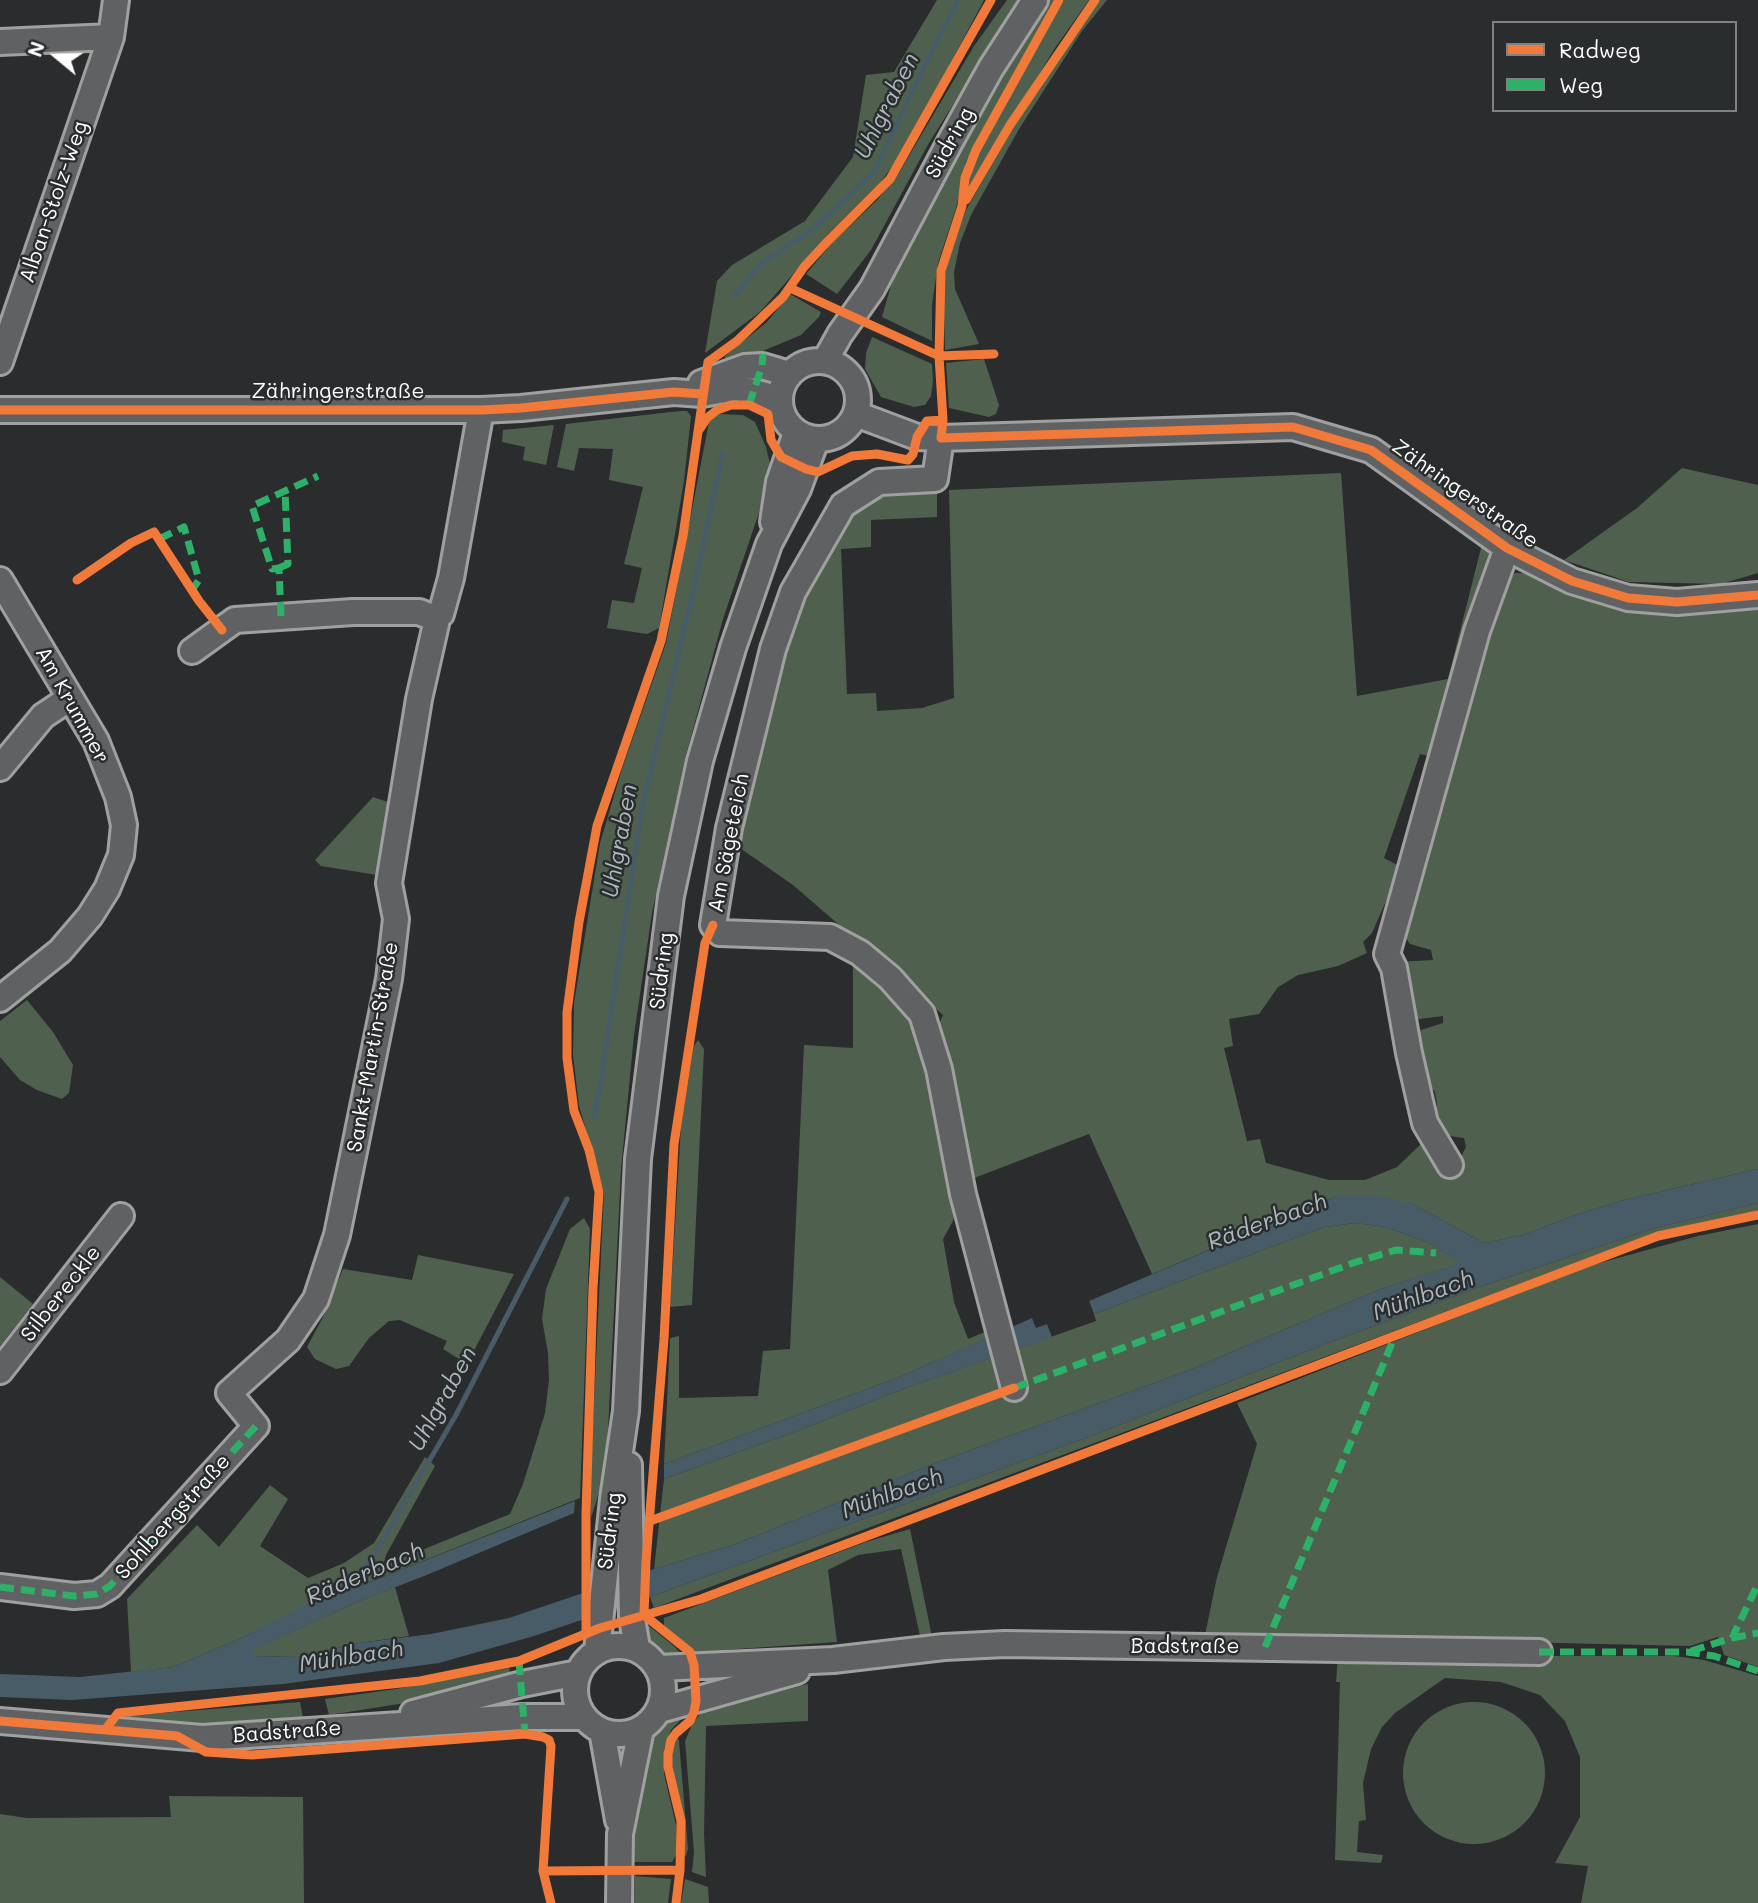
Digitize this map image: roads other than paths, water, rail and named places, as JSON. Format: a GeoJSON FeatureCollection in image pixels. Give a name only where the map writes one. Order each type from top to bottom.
{"type":"FeatureCollection","features":[{"type":"Feature","properties":{"kind":"street","name":"Alban-Stolz-Weg"},"geometry":{"type":"LineString","coordinates":[[0,362],[111,37],[116,0]]}},
{"type":"Feature","properties":{"kind":"street","name":"Südring"},"geometry":{"type":"LineString","coordinates":[[834,365],[839,334],[872,289],[991,68],[1035,0]]}},
{"type":"Feature","properties":{"kind":"street"},"geometry":{"type":"LineString","coordinates":[[0,42],[111,37]]}},
{"type":"Feature","properties":{"kind":"street"},"geometry":{"type":"LineString","coordinates":[[804,363],[834,365],[856,387],[856,414],[852,423],[838,435],[806,437],[782,416],[780,391],[789,374],[804,363]]}},
{"type":"Feature","properties":{"kind":"street","name":"Zähringerstraße"},"geometry":{"type":"LineString","coordinates":[[674,392],[745,367],[762,366],[789,374]]}},
{"type":"Feature","properties":{"kind":"street","name":"Zähringerstraße"},"geometry":{"type":"LineString","coordinates":[[0,410],[481,410],[674,392],[702,394],[737,388],[765,395],[779,404]]}},
{"type":"Feature","properties":{"kind":"street","name":"Sankt-Martin-Straße"},"geometry":{"type":"LineString","coordinates":[[256,1426],[229,1393],[288,1340],[316,1299],[337,1235],[389,979],[396,919],[388,883],[423,678],[437,619],[451,578],[481,410]]}},
{"type":"Feature","properties":{"kind":"street","name":"Zähringerstraße"},"geometry":{"type":"LineString","coordinates":[[856,414],[917,437],[941,438],[1293,427],[1371,450],[1507,548],[1572,581],[1628,598],[1677,602],[1758,595]]}},
{"type":"Feature","properties":{"kind":"street","name":"Südring"},"geometry":{"type":"LineString","coordinates":[[598,1639],[626,1412],[638,1159],[671,896],[700,761],[733,648],[769,544],[779,482],[806,437]]}},
{"type":"Feature","properties":{"kind":"street","name":"Am Sägeteich"},"geometry":{"type":"LineString","coordinates":[[941,438],[935,479],[879,482],[843,505],[793,592],[773,649],[729,828],[713,926],[720,933],[830,937],[860,953],[890,978],[922,1014],[939,1069],[963,1194],[1014,1388]]}},
{"type":"Feature","properties":{"kind":"street","name":"Zähringerstraße"},"geometry":{"type":"LineString","coordinates":[[1450,1165],[1424,1123],[1394,968],[1387,954],[1478,631],[1507,548]]}},
{"type":"Feature","properties":{"kind":"street","name":"Am Krummer"},"geometry":{"type":"LineString","coordinates":[[0,580],[96,741],[118,797],[124,825],[121,855],[107,889],[90,916],[60,951],[0,999]]}},
{"type":"Feature","properties":{"kind":"street"},"geometry":{"type":"LineString","coordinates":[[192,651],[235,620],[352,612],[419,612],[437,619]]}},
{"type":"Feature","properties":{"kind":"street"},"geometry":{"type":"LineString","coordinates":[[0,768],[47,712],[70,698]]}},
{"type":"Feature","properties":{"kind":"street","name":"Silbereckle"},"geometry":{"type":"LineString","coordinates":[[0,1371],[121,1216]]}},
{"type":"Feature","properties":{"kind":"street","name":"Südring"},"geometry":{"type":"LineString","coordinates":[[626,1412],[632,1618],[637,1648]]}},
{"type":"Feature","properties":{"kind":"street","name":"Sohlbergstraße"},"geometry":{"type":"LineString","coordinates":[[0,1587],[74,1596],[97,1594],[110,1586],[256,1426]]}},
{"type":"Feature","properties":{"kind":"street"},"geometry":{"type":"LineString","coordinates":[[593,1724],[621,1735],[641,1729],[652,1721],[660,1710],[664,1682],[659,1668],[637,1648],[598,1639],[578,1673],[574,1688],[576,1704],[593,1724],[620,1834]]}},
{"type":"Feature","properties":{"kind":"street","name":"Badstraße"},"geometry":{"type":"LineString","coordinates":[[659,1668],[833,1660],[944,1647],[1005,1644],[1539,1652]]}},
{"type":"Feature","properties":{"kind":"street","name":"Badstraße"},"geometry":{"type":"LineString","coordinates":[[660,1710],[833,1660]]}},
{"type":"Feature","properties":{"kind":"street","name":"Badstraße"},"geometry":{"type":"LineString","coordinates":[[365,1726],[522,1684],[578,1673]]}},
{"type":"Feature","properties":{"kind":"street","name":"Badstraße"},"geometry":{"type":"LineString","coordinates":[[0,1721],[202,1738],[522,1717],[593,1724]]}},
{"type":"Feature","properties":{"kind":"street"},"geometry":{"type":"LineString","coordinates":[[619,1903],[620,1834],[641,1729]]}},
{"type":"Feature","properties":{"kind":"water","name":"Mühlbach"},"geometry":{"type":"Polygon","coordinates":[[[1758,1169],[1758,1203],[1651,1229],[1474,1289],[1094,1435],[650,1597],[534,1636],[439,1663],[283,1684],[72,1700],[0,1697],[0,1674],[80,1677],[173,1667],[250,1634],[338,1587],[349,1586],[353,1589],[575,1501],[574,1513],[350,1605],[252,1651],[254,1656],[298,1657],[359,1643],[431,1634],[509,1618],[736,1544],[938,1462],[1187,1371],[1378,1290],[1461,1263],[1427,1242],[1386,1227],[1355,1223],[1324,1227],[1094,1314],[1089,1301],[1337,1196],[1373,1195],[1413,1204],[1484,1243],[1523,1235],[1620,1201],[1758,1169]]]}},
{"type":"Feature","properties":{"kind":"water"},"geometry":{"type":"Polygon","coordinates":[[[1032,1318],[1036,1328],[1047,1324],[1052,1337],[895,1392],[664,1479],[664,1464],[897,1378],[1032,1318]]]}},
{"type":"Feature","properties":{"kind":"waterway","name":"Uhlgraben"},"geometry":{"type":"LineString","coordinates":[[735,296],[760,264],[813,229],[874,172],[959,0]]}},
{"type":"Feature","properties":{"kind":"waterway","name":"Uhlgraben"},"geometry":{"type":"LineString","coordinates":[[594,1116],[642,808],[723,453]]}},
{"type":"Feature","properties":{"kind":"waterway","name":"Uhlgraben"},"geometry":{"type":"LineString","coordinates":[[344,1591],[373,1557],[456,1415],[567,1199]]}},
{"type":"Feature","properties":{"kind":"water label","name":"Räderbach"},"geometry":{"type":"Point","coordinates":[1267,1222]}},
{"type":"Feature","properties":{"kind":"water label","name":"Räderbach"},"geometry":{"type":"Point","coordinates":[365,1574]}}]}
